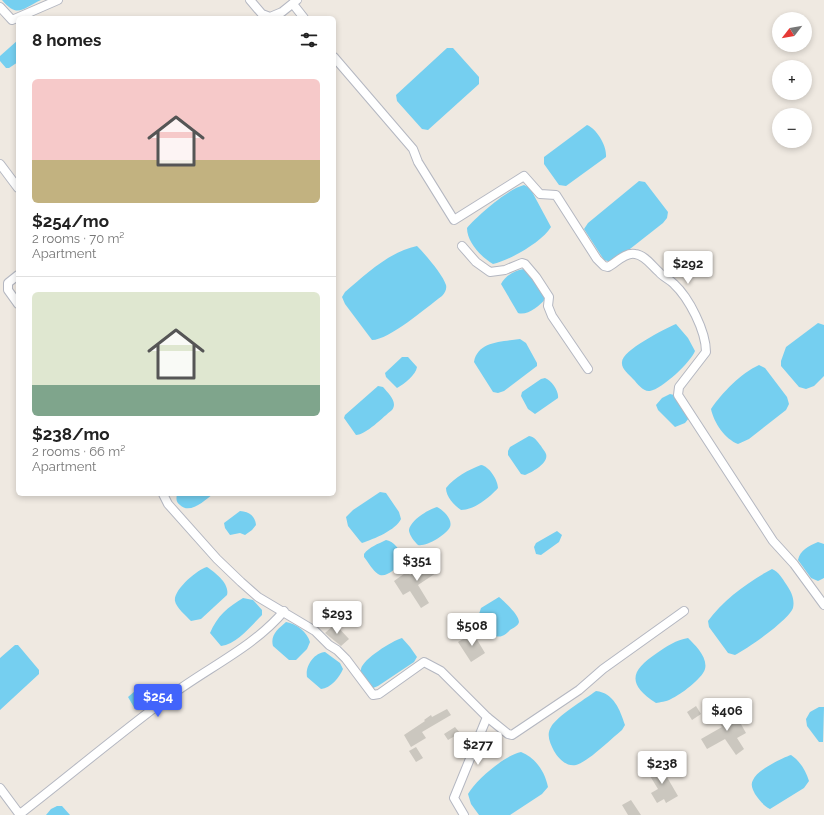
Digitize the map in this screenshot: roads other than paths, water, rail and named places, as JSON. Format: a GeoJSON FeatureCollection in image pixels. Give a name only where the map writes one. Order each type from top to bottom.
{"type":"FeatureCollection","features":[{"type":"Feature","properties":{"kind":"street"},"geometry":{"type":"LineString","coordinates":[[21,16],[58,0]]}},
{"type":"Feature","properties":{"kind":"street"},"geometry":{"type":"LineString","coordinates":[[250,0],[262,14],[267,16]]}},
{"type":"Feature","properties":{"kind":"street"},"geometry":{"type":"LineString","coordinates":[[272,16],[282,12],[295,2],[303,16]]}},
{"type":"Feature","properties":{"kind":"street"},"geometry":{"type":"LineString","coordinates":[[0,7],[12,20],[16,18]]}},
{"type":"Feature","properties":{"kind":"street"},"geometry":{"type":"LineString","coordinates":[[336,59],[413,149],[418,162],[454,220],[524,176],[540,194],[556,195],[597,259],[604,266],[608,267],[628,254],[635,254],[642,256],[659,273],[673,283],[690,306],[704,335],[706,346],[706,352],[679,387],[678,395],[773,541],[794,564],[824,605]]}},
{"type":"Feature","properties":{"kind":"street"},"geometry":{"type":"LineString","coordinates":[[0,164],[16,185]]}},
{"type":"Feature","properties":{"kind":"street"},"geometry":{"type":"LineString","coordinates":[[462,246],[476,262],[490,272],[505,270],[522,263],[525,264],[536,277],[549,297],[548,306],[552,316],[588,369]]}},
{"type":"Feature","properties":{"kind":"street"},"geometry":{"type":"LineString","coordinates":[[16,277],[8,283],[8,290],[16,301]]}},
{"type":"Feature","properties":{"kind":"street"},"geometry":{"type":"LineString","coordinates":[[164,496],[168,504],[217,559],[258,597],[284,611],[315,631],[346,659],[373,695],[379,694],[424,662],[441,671],[487,717],[512,736],[579,690],[603,669],[684,611]]}},
{"type":"Feature","properties":{"kind":"street"},"geometry":{"type":"LineString","coordinates":[[0,788],[20,815],[170,696],[206,670],[249,643],[274,622],[284,611]]}},
{"type":"Feature","properties":{"kind":"street"},"geometry":{"type":"LineString","coordinates":[[464,815],[454,798],[487,717]]}},
{"type":"Feature","properties":{"kind":"water"},"geometry":{"type":"Polygon","coordinates":[[[2,0],[41,0],[25,9],[17,10],[12,9],[2,0]]]}},
{"type":"Feature","properties":{"kind":"water"},"geometry":{"type":"Polygon","coordinates":[[[16,42],[16,63],[9,68],[6,68],[0,61],[0,56],[16,42]]]}},
{"type":"Feature","properties":{"kind":"water"},"geometry":{"type":"Polygon","coordinates":[[[447,48],[453,48],[479,77],[479,84],[428,130],[422,129],[397,101],[396,95],[447,48]]]}},
{"type":"Feature","properties":{"kind":"water"},"geometry":{"type":"Polygon","coordinates":[[[587,125],[591,127],[601,138],[605,148],[606,157],[566,186],[559,185],[544,164],[544,157],[587,125]]]}},
{"type":"Feature","properties":{"kind":"water"},"geometry":{"type":"Polygon","coordinates":[[[639,181],[645,182],[668,212],[667,218],[663,223],[621,256],[611,262],[604,260],[584,229],[588,223],[639,181]]]}},
{"type":"Feature","properties":{"kind":"water"},"geometry":{"type":"Polygon","coordinates":[[[524,185],[530,188],[551,227],[541,239],[525,250],[508,259],[493,264],[472,244],[469,239],[467,228],[478,216],[494,203],[517,187],[524,185]]]}},
{"type":"Feature","properties":{"kind":"water"},"geometry":{"type":"Polygon","coordinates":[[[417,246],[429,259],[441,276],[446,285],[445,292],[418,315],[398,329],[379,339],[372,340],[345,304],[342,297],[345,292],[378,264],[397,253],[417,246]]]}},
{"type":"Feature","properties":{"kind":"water"},"geometry":{"type":"Polygon","coordinates":[[[524,269],[527,270],[545,299],[533,310],[522,314],[518,313],[501,284],[505,278],[511,274],[524,269]]]}},
{"type":"Feature","properties":{"kind":"water"},"geometry":{"type":"Polygon","coordinates":[[[818,323],[824,325],[824,376],[814,386],[806,389],[799,387],[781,366],[781,361],[786,347],[818,323]]]}},
{"type":"Feature","properties":{"kind":"water"},"geometry":{"type":"Polygon","coordinates":[[[676,324],[688,338],[695,351],[688,362],[676,374],[662,385],[647,391],[643,389],[624,369],[622,362],[624,357],[645,340],[676,324]]]}},
{"type":"Feature","properties":{"kind":"water"},"geometry":{"type":"Polygon","coordinates":[[[520,339],[526,343],[537,363],[537,366],[504,391],[498,393],[493,392],[474,362],[476,355],[486,346],[499,342],[520,339]]]}},
{"type":"Feature","properties":{"kind":"water"},"geometry":{"type":"Polygon","coordinates":[[[402,357],[408,357],[417,367],[412,376],[397,388],[386,377],[385,373],[402,357]]]}},
{"type":"Feature","properties":{"kind":"water"},"geometry":{"type":"Polygon","coordinates":[[[759,365],[765,368],[787,397],[789,404],[786,410],[749,439],[738,444],[733,442],[717,425],[711,409],[732,384],[745,373],[759,365]]]}},
{"type":"Feature","properties":{"kind":"water"},"geometry":{"type":"Polygon","coordinates":[[[545,378],[554,386],[558,398],[535,414],[528,409],[521,396],[522,392],[541,379],[545,378]]]}},
{"type":"Feature","properties":{"kind":"water"},"geometry":{"type":"Polygon","coordinates":[[[378,386],[383,387],[390,395],[394,407],[365,432],[356,435],[344,418],[345,415],[378,386]]]}},
{"type":"Feature","properties":{"kind":"water"},"geometry":{"type":"Polygon","coordinates":[[[670,394],[674,395],[689,418],[685,423],[675,427],[658,410],[656,405],[662,398],[670,394]]]}},
{"type":"Feature","properties":{"kind":"water"},"geometry":{"type":"Polygon","coordinates":[[[529,436],[533,437],[537,441],[545,452],[546,457],[543,464],[525,475],[521,474],[508,455],[508,451],[510,447],[529,436]]]}},
{"type":"Feature","properties":{"kind":"water"},"geometry":{"type":"Polygon","coordinates":[[[481,465],[487,468],[492,474],[498,488],[476,506],[461,510],[447,495],[446,488],[453,480],[462,474],[481,465]]]}},
{"type":"Feature","properties":{"kind":"water"},"geometry":{"type":"Polygon","coordinates":[[[380,492],[386,493],[399,512],[401,519],[390,530],[378,537],[362,543],[348,526],[346,517],[353,510],[380,492]]]}},
{"type":"Feature","properties":{"kind":"water"},"geometry":{"type":"Polygon","coordinates":[[[177,496],[211,496],[197,506],[188,508],[184,508],[180,505],[176,499],[177,496]]]}},
{"type":"Feature","properties":{"kind":"water"},"geometry":{"type":"Polygon","coordinates":[[[437,507],[449,518],[451,524],[450,527],[436,540],[418,545],[410,535],[409,531],[412,523],[429,510],[437,507]]]}},
{"type":"Feature","properties":{"kind":"water"},"geometry":{"type":"Polygon","coordinates":[[[240,511],[247,512],[251,515],[256,525],[245,535],[240,533],[230,535],[225,528],[224,523],[240,511]]]}},
{"type":"Feature","properties":{"kind":"water"},"geometry":{"type":"Polygon","coordinates":[[[557,531],[562,535],[559,542],[541,555],[536,554],[534,547],[536,543],[557,531]]]}},
{"type":"Feature","properties":{"kind":"water"},"geometry":{"type":"Polygon","coordinates":[[[386,540],[398,548],[402,558],[394,570],[388,574],[381,575],[372,569],[364,557],[364,554],[371,548],[386,540]]]}},
{"type":"Feature","properties":{"kind":"water"},"geometry":{"type":"Polygon","coordinates":[[[818,542],[824,544],[824,578],[818,581],[811,578],[798,560],[803,551],[818,542]]]}},
{"type":"Feature","properties":{"kind":"water"},"geometry":{"type":"Polygon","coordinates":[[[207,567],[224,583],[227,595],[201,619],[191,621],[177,606],[175,596],[187,581],[207,567]]]}},
{"type":"Feature","properties":{"kind":"water"},"geometry":{"type":"Polygon","coordinates":[[[772,569],[780,575],[789,589],[793,598],[793,608],[784,620],[758,641],[735,655],[728,653],[709,627],[708,621],[729,598],[754,579],[772,569]]]}},
{"type":"Feature","properties":{"kind":"water"},"geometry":{"type":"Polygon","coordinates":[[[499,597],[514,612],[519,622],[517,626],[498,637],[488,630],[482,622],[479,614],[481,608],[499,597]]]}},
{"type":"Feature","properties":{"kind":"water"},"geometry":{"type":"Polygon","coordinates":[[[243,598],[253,600],[262,610],[262,615],[233,642],[221,646],[210,633],[224,612],[243,598]]]}},
{"type":"Feature","properties":{"kind":"water"},"geometry":{"type":"Polygon","coordinates":[[[286,622],[301,629],[309,638],[310,642],[307,649],[296,660],[289,660],[273,646],[272,642],[274,635],[286,622]]]}},
{"type":"Feature","properties":{"kind":"water"},"geometry":{"type":"Polygon","coordinates":[[[402,638],[417,657],[414,662],[378,686],[373,688],[368,686],[361,673],[363,665],[378,651],[402,638]]]}},
{"type":"Feature","properties":{"kind":"water"},"geometry":{"type":"Polygon","coordinates":[[[688,638],[703,656],[705,660],[705,669],[695,682],[680,694],[667,701],[656,703],[640,690],[636,684],[637,672],[641,666],[664,648],[688,638]]]}},
{"type":"Feature","properties":{"kind":"water"},"geometry":{"type":"Polygon","coordinates":[[[15,645],[18,645],[39,670],[39,674],[0,710],[0,658],[15,645]]]}},
{"type":"Feature","properties":{"kind":"water"},"geometry":{"type":"Polygon","coordinates":[[[325,652],[340,663],[343,669],[334,682],[328,687],[321,689],[307,677],[307,669],[314,657],[325,652]]]}},
{"type":"Feature","properties":{"kind":"water"},"geometry":{"type":"Polygon","coordinates":[[[137,691],[145,702],[145,704],[138,709],[135,709],[128,697],[137,691]]]}},
{"type":"Feature","properties":{"kind":"water"},"geometry":{"type":"Polygon","coordinates":[[[596,691],[602,692],[612,699],[621,714],[625,725],[622,730],[587,760],[576,765],[569,765],[560,759],[551,745],[549,733],[551,727],[571,708],[596,691]]]}},
{"type":"Feature","properties":{"kind":"water"},"geometry":{"type":"Polygon","coordinates":[[[819,707],[824,707],[823,742],[819,742],[807,726],[806,719],[810,712],[819,707]]]}},
{"type":"Feature","properties":{"kind":"water"},"geometry":{"type":"Polygon","coordinates":[[[521,752],[531,758],[539,766],[545,776],[548,787],[542,794],[510,815],[479,815],[471,804],[468,794],[472,788],[484,775],[499,763],[514,754],[521,752]]]}},
{"type":"Feature","properties":{"kind":"water"},"geometry":{"type":"Polygon","coordinates":[[[791,755],[802,766],[809,781],[804,788],[770,809],[762,803],[755,794],[752,787],[752,782],[755,776],[764,768],[791,755]]]}},
{"type":"Feature","properties":{"kind":"water"},"geometry":{"type":"Polygon","coordinates":[[[57,806],[62,806],[70,815],[46,815],[51,809],[57,806]]]}}]}
